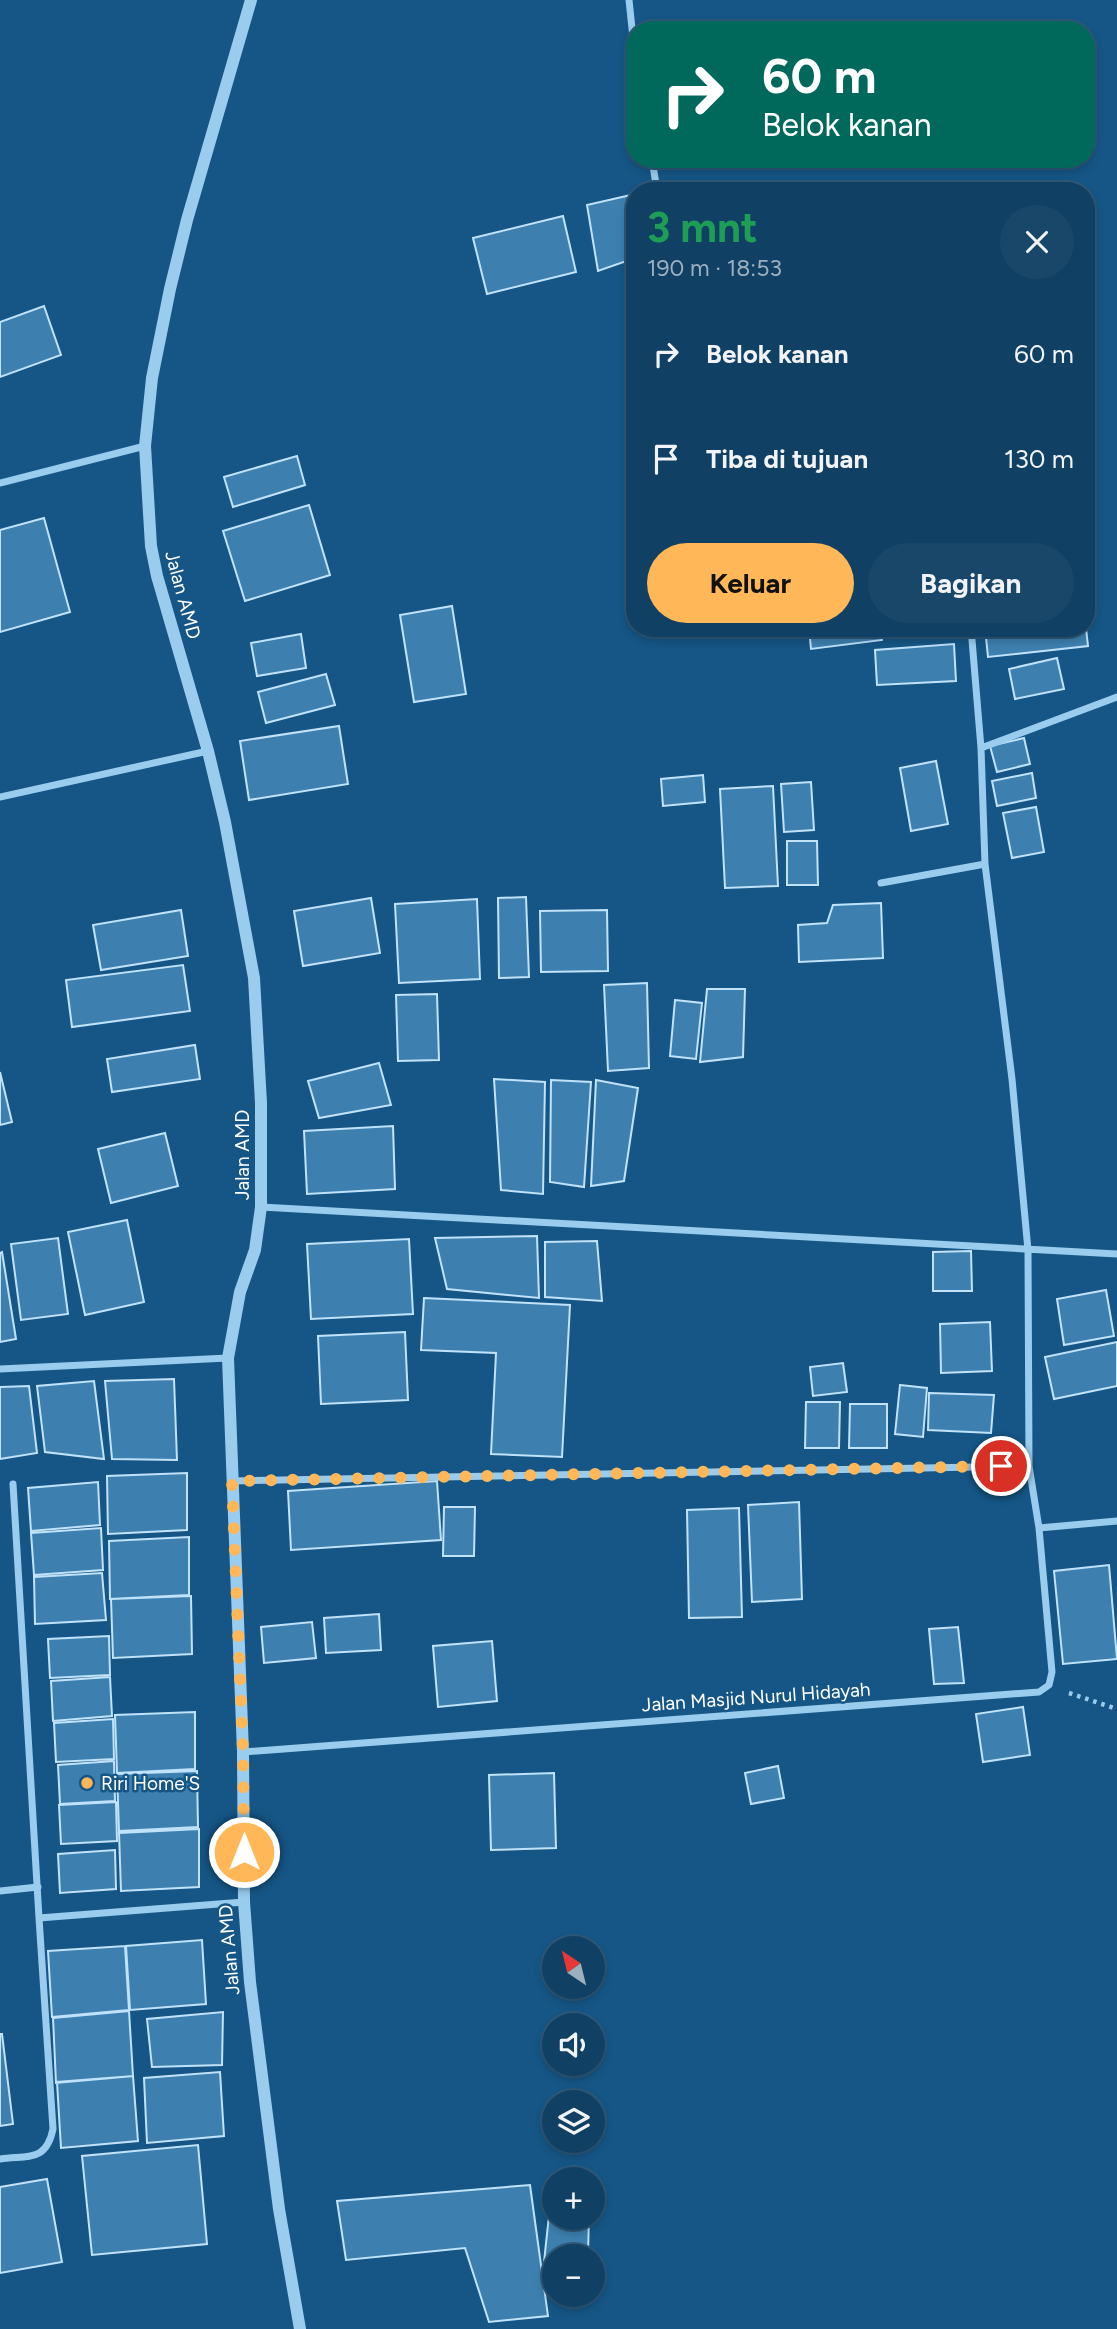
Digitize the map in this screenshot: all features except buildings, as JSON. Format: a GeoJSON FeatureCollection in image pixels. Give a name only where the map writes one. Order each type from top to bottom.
{"type":"FeatureCollection","features":[{"type":"Feature","properties":{"kind":"street","name":"Jalan AMD"},"geometry":{"type":"LineString","coordinates":[[251,0],[187,220],[170,289],[152,377],[145,446],[151,546],[157,576],[208,751],[225,822],[254,978],[261,1103],[261,1207],[255,1250],[240,1292],[228,1358],[243,1752],[244,1902],[250,1982],[279,2210],[300,2329]]}},
{"type":"Feature","properties":{"kind":"street"},"geometry":{"type":"LineString","coordinates":[[629,0],[631,21]]}},
{"type":"Feature","properties":{"kind":"street"},"geometry":{"type":"LineString","coordinates":[[0,483],[145,446]]}},
{"type":"Feature","properties":{"kind":"street"},"geometry":{"type":"LineString","coordinates":[[972,637],[981,747],[985,864],[1012,1079],[1028,1250],[1029,1466],[1039,1528],[1052,1672],[1049,1685]]}},
{"type":"Feature","properties":{"kind":"street"},"geometry":{"type":"LineString","coordinates":[[981,747],[1117,698]]}},
{"type":"Feature","properties":{"kind":"street"},"geometry":{"type":"LineString","coordinates":[[0,797],[208,751]]}},
{"type":"Feature","properties":{"kind":"street"},"geometry":{"type":"LineString","coordinates":[[881,883],[985,864]]}},
{"type":"Feature","properties":{"kind":"street"},"geometry":{"type":"LineString","coordinates":[[261,1207],[1117,1254]]}},
{"type":"Feature","properties":{"kind":"street"},"geometry":{"type":"LineString","coordinates":[[0,1369],[228,1358]]}},
{"type":"Feature","properties":{"kind":"street"},"geometry":{"type":"LineString","coordinates":[[232,1481],[1029,1466]]}},
{"type":"Feature","properties":{"kind":"street"},"geometry":{"type":"LineString","coordinates":[[0,2159],[41,2154],[50,2144],[53,2129],[13,1484]]}},
{"type":"Feature","properties":{"kind":"street"},"geometry":{"type":"LineString","coordinates":[[1039,1528],[1117,1521]]}},
{"type":"Feature","properties":{"kind":"street","name":"Jalan Masjid Nurul Hidayah"},"geometry":{"type":"LineString","coordinates":[[243,1752],[1039,1692],[1049,1685]]}},
{"type":"Feature","properties":{"kind":"street"},"geometry":{"type":"LineString","coordinates":[[0,1891],[38,1887]]}},
{"type":"Feature","properties":{"kind":"street"},"geometry":{"type":"LineString","coordinates":[[39,1918],[244,1902]]}},
{"type":"Feature","properties":{"kind":"path"},"geometry":{"type":"LineString","coordinates":[[1049,1685],[1117,1709]]}},
{"type":"Feature","properties":{"kind":"place","name":"Riri Home'S"},"geometry":{"type":"Point","coordinates":[87,1783]}},
{"type":"Feature","properties":{"kind":"route"},"geometry":{"type":"LineString","coordinates":[[244,1852],[243,1752],[232,1481],[1001,1466]]}}]}
